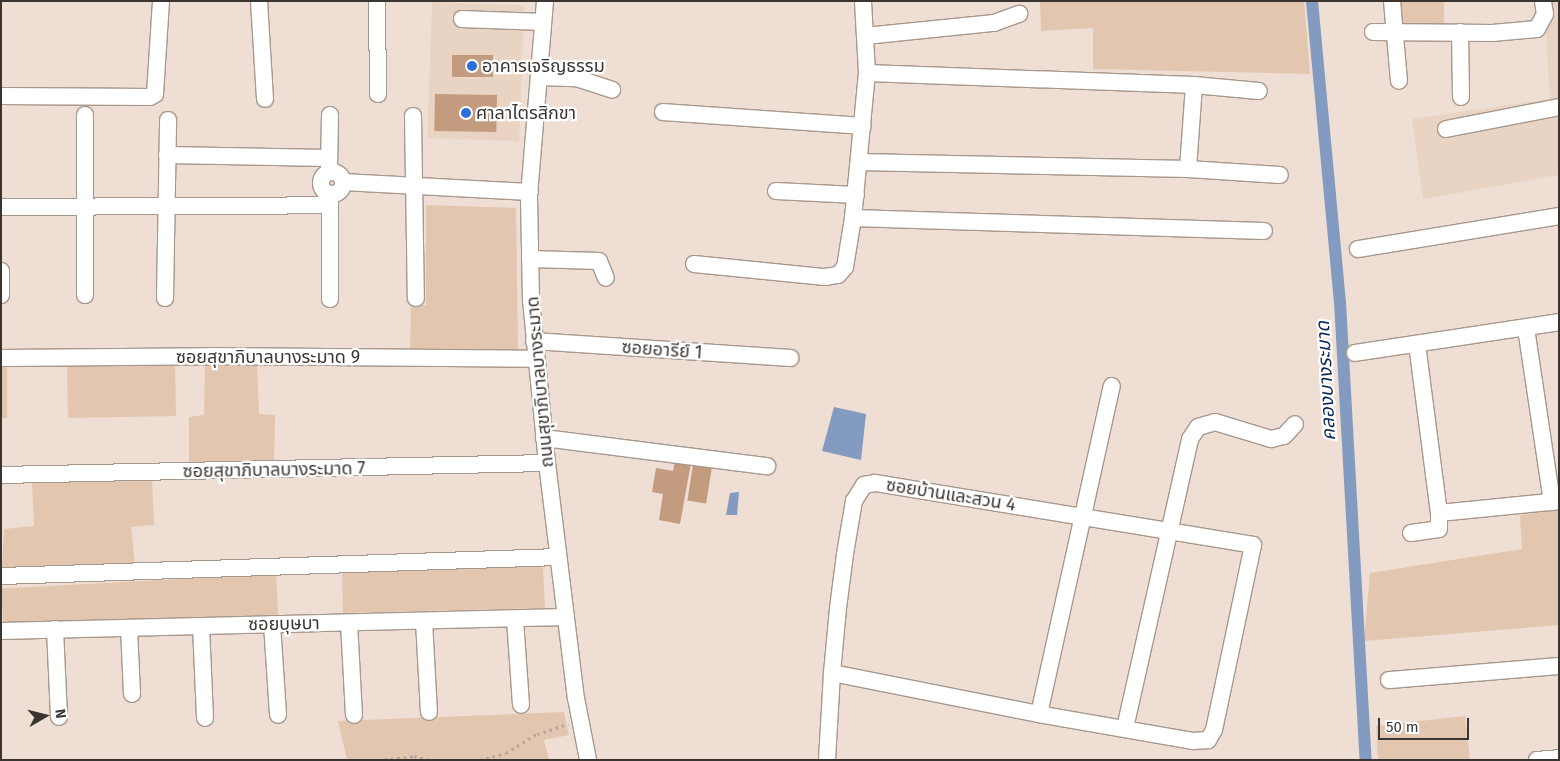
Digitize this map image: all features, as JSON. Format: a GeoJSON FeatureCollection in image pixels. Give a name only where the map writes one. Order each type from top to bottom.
{"type":"FeatureCollection","features":[{"type":"Feature","properties":{"kind":"street"},"geometry":{"type":"LineString","coordinates":[[1,96],[150,97],[155,94],[161,1]]}},
{"type":"Feature","properties":{"kind":"street"},"geometry":{"type":"LineString","coordinates":[[259,1],[265,99]]}},
{"type":"Feature","properties":{"kind":"street"},"geometry":{"type":"LineString","coordinates":[[377,1],[378,94]]}},
{"type":"Feature","properties":{"kind":"street","name":"ถนนสุขาภิบาลบางระมาด"},"geometry":{"type":"LineString","coordinates":[[545,1],[530,192],[530,259],[534,359],[566,618],[580,720],[588,760]]}},
{"type":"Feature","properties":{"kind":"street"},"geometry":{"type":"LineString","coordinates":[[694,264],[825,277],[838,275],[849,257],[863,126],[867,73],[863,1]]}},
{"type":"Feature","properties":{"kind":"street"},"geometry":{"type":"LineString","coordinates":[[1392,1],[1397,31],[1399,81]]}},
{"type":"Feature","properties":{"kind":"street"},"geometry":{"type":"LineString","coordinates":[[1373,32],[1460,32],[1537,29],[1545,14],[1543,1]]}},
{"type":"Feature","properties":{"kind":"street"},"geometry":{"type":"LineString","coordinates":[[865,36],[994,23],[1018,14]]}},
{"type":"Feature","properties":{"kind":"street"},"geometry":{"type":"LineString","coordinates":[[462,19],[543,22]]}},
{"type":"Feature","properties":{"kind":"street"},"geometry":{"type":"LineString","coordinates":[[1460,32],[1461,97]]}},
{"type":"Feature","properties":{"kind":"street"},"geometry":{"type":"LineString","coordinates":[[867,73],[1194,85],[1259,91]]}},
{"type":"Feature","properties":{"kind":"street"},"geometry":{"type":"LineString","coordinates":[[539,77],[576,78],[612,90]]}},
{"type":"Feature","properties":{"kind":"street"},"geometry":{"type":"LineString","coordinates":[[1188,169],[1194,85]]}},
{"type":"Feature","properties":{"kind":"street"},"geometry":{"type":"LineString","coordinates":[[1446,129],[1559,107]]}},
{"type":"Feature","properties":{"kind":"street"},"geometry":{"type":"LineString","coordinates":[[663,112],[863,126]]}},
{"type":"Feature","properties":{"kind":"street"},"geometry":{"type":"LineString","coordinates":[[330,115],[329,165],[322,177],[321,184],[330,200],[330,299]]}},
{"type":"Feature","properties":{"kind":"street"},"geometry":{"type":"LineString","coordinates":[[85,116],[85,294]]}},
{"type":"Feature","properties":{"kind":"street"},"geometry":{"type":"LineString","coordinates":[[413,116],[416,298]]}},
{"type":"Feature","properties":{"kind":"street"},"geometry":{"type":"LineString","coordinates":[[164,298],[168,120]]}},
{"type":"Feature","properties":{"kind":"street"},"geometry":{"type":"LineString","coordinates":[[167,155],[329,165],[340,175],[344,182]]}},
{"type":"Feature","properties":{"kind":"street"},"geometry":{"type":"LineString","coordinates":[[859,162],[1188,169],[1280,175]]}},
{"type":"Feature","properties":{"kind":"street"},"geometry":{"type":"LineString","coordinates":[[344,182],[530,192]]}},
{"type":"Feature","properties":{"kind":"street"},"geometry":{"type":"LineString","coordinates":[[1,207],[166,206],[330,200],[340,192],[344,182]]}},
{"type":"Feature","properties":{"kind":"street"},"geometry":{"type":"LineString","coordinates":[[776,191],[856,195]]}},
{"type":"Feature","properties":{"kind":"street"},"geometry":{"type":"LineString","coordinates":[[1358,249],[1559,216]]}},
{"type":"Feature","properties":{"kind":"street"},"geometry":{"type":"LineString","coordinates":[[853,218],[1264,231]]}},
{"type":"Feature","properties":{"kind":"street"},"geometry":{"type":"LineString","coordinates":[[530,259],[599,261],[606,278]]}},
{"type":"Feature","properties":{"kind":"street"},"geometry":{"type":"LineString","coordinates":[[1,271],[1,295]]}},
{"type":"Feature","properties":{"kind":"street"},"geometry":{"type":"LineString","coordinates":[[1355,353],[1559,322]]}},
{"type":"Feature","properties":{"kind":"street"},"geometry":{"type":"LineString","coordinates":[[1439,514],[1555,502],[1526,328]]}},
{"type":"Feature","properties":{"kind":"street","name":"ซอยอารีย์ 1"},"geometry":{"type":"LineString","coordinates":[[534,342],[790,358]]}},
{"type":"Feature","properties":{"kind":"street"},"geometry":{"type":"LineString","coordinates":[[1410,533],[1439,529],[1439,514],[1417,344]]}},
{"type":"Feature","properties":{"kind":"street","name":"ซอยสุขาภิบาลบางระมาด 9"},"geometry":{"type":"LineString","coordinates":[[1,358],[210,356],[534,359]]}},
{"type":"Feature","properties":{"kind":"street"},"geometry":{"type":"LineString","coordinates":[[1039,714],[1112,386]]}},
{"type":"Feature","properties":{"kind":"street"},"geometry":{"type":"LineString","coordinates":[[832,673],[1039,714],[1125,728],[1190,439],[1198,427],[1215,422],[1272,438],[1284,436],[1295,424]]}},
{"type":"Feature","properties":{"kind":"street"},"geometry":{"type":"LineString","coordinates":[[544,438],[767,466]]}},
{"type":"Feature","properties":{"kind":"street","name":"ซอยสุขาภิบาลบางระมาด 7"},"geometry":{"type":"LineString","coordinates":[[1,476],[547,463]]}},
{"type":"Feature","properties":{"kind":"street","name":"ซอยบ้านและสวน 4"},"geometry":{"type":"LineString","coordinates":[[827,760],[832,673],[846,545],[854,501],[864,485],[875,483],[1253,545],[1214,730],[1208,740],[1193,740],[1125,728]]}},
{"type":"Feature","properties":{"kind":"street"},"geometry":{"type":"LineString","coordinates":[[1,576],[558,557]]}},
{"type":"Feature","properties":{"kind":"street","name":"ซอยบุษบา"},"geometry":{"type":"LineString","coordinates":[[1,630],[566,618]]}},
{"type":"Feature","properties":{"kind":"street"},"geometry":{"type":"LineString","coordinates":[[516,619],[521,705]]}},
{"type":"Feature","properties":{"kind":"street"},"geometry":{"type":"LineString","coordinates":[[424,621],[429,712]]}},
{"type":"Feature","properties":{"kind":"street"},"geometry":{"type":"LineString","coordinates":[[349,622],[354,715]]}},
{"type":"Feature","properties":{"kind":"street"},"geometry":{"type":"LineString","coordinates":[[272,624],[278,715]]}},
{"type":"Feature","properties":{"kind":"street"},"geometry":{"type":"LineString","coordinates":[[201,626],[205,718]]}},
{"type":"Feature","properties":{"kind":"street"},"geometry":{"type":"LineString","coordinates":[[129,628],[132,694]]}},
{"type":"Feature","properties":{"kind":"street"},"geometry":{"type":"LineString","coordinates":[[55,629],[59,717]]}},
{"type":"Feature","properties":{"kind":"street"},"geometry":{"type":"LineString","coordinates":[[1389,680],[1559,666]]}},
{"type":"Feature","properties":{"kind":"street"},"geometry":{"type":"LineString","coordinates":[[1537,760],[1559,758]]}},
{"type":"Feature","properties":{"kind":"path"},"geometry":{"type":"LineString","coordinates":[[480,760],[506,753],[537,734],[580,720]]}},
{"type":"Feature","properties":{"kind":"path"},"geometry":{"type":"LineString","coordinates":[[378,760],[414,756],[430,760]]}},
{"type":"Feature","properties":{"kind":"shaded area"},"geometry":{"type":"Polygon","coordinates":[[[1040,1],[1304,1],[1310,74],[1093,69],[1093,28],[1041,31],[1040,1]]]}},
{"type":"Feature","properties":{"kind":"shaded area"},"geometry":{"type":"Polygon","coordinates":[[[1397,1],[1444,1],[1444,26],[1397,26],[1397,1]]]}},
{"type":"Feature","properties":{"kind":"shaded area"},"geometry":{"type":"Polygon","coordinates":[[[1544,1],[1559,1],[1559,175],[1423,199],[1412,119],[1550,99],[1544,1]]]}},
{"type":"Feature","properties":{"kind":"shaded area"},"geometry":{"type":"Polygon","coordinates":[[[432,2],[524,5],[519,141],[427,138],[432,2]]]}},
{"type":"Feature","properties":{"kind":"shaded area"},"geometry":{"type":"Polygon","coordinates":[[[426,205],[516,208],[518,353],[410,354],[411,306],[426,305],[426,205]]]}},
{"type":"Feature","properties":{"kind":"shaded area"},"geometry":{"type":"Polygon","coordinates":[[[175,361],[176,416],[68,418],[67,363],[175,361]]]}},
{"type":"Feature","properties":{"kind":"shaded area"},"geometry":{"type":"Polygon","coordinates":[[[1,362],[7,362],[7,418],[1,418],[1,362]]]}},
{"type":"Feature","properties":{"kind":"shaded area"},"geometry":{"type":"Polygon","coordinates":[[[257,363],[259,414],[275,415],[274,463],[189,462],[189,417],[204,415],[205,364],[257,363]]]}},
{"type":"Feature","properties":{"kind":"shaded area"},"geometry":{"type":"Polygon","coordinates":[[[152,479],[154,525],[131,527],[135,565],[2,569],[4,529],[34,526],[32,481],[152,479]]]}},
{"type":"Feature","properties":{"kind":"shaded area"},"geometry":{"type":"Polygon","coordinates":[[[1559,510],[1559,625],[1364,641],[1370,573],[1522,549],[1520,515],[1559,510]]]}},
{"type":"Feature","properties":{"kind":"shaded area"},"geometry":{"type":"Polygon","coordinates":[[[538,563],[543,569],[545,608],[343,613],[342,570],[538,563]]]}},
{"type":"Feature","properties":{"kind":"shaded area"},"geometry":{"type":"Polygon","coordinates":[[[276,574],[278,615],[4,629],[1,588],[276,574]]]}},
{"type":"Feature","properties":{"kind":"shaded area"},"geometry":{"type":"Polygon","coordinates":[[[564,712],[569,735],[544,740],[549,760],[347,760],[338,721],[564,712]]]}},
{"type":"Feature","properties":{"kind":"shaded area"},"geometry":{"type":"Polygon","coordinates":[[[1465,716],[1470,760],[1378,760],[1376,726],[1465,716]]]}},
{"type":"Feature","properties":{"kind":"water"},"geometry":{"type":"Polygon","coordinates":[[[834,407],[866,414],[861,460],[822,451],[834,407]]]}},
{"type":"Feature","properties":{"kind":"water"},"geometry":{"type":"Polygon","coordinates":[[[739,492],[737,515],[726,515],[730,493],[739,492]]]}},
{"type":"Feature","properties":{"kind":"building","name":"อาคารเจริญธรรม"},"geometry":{"type":"Polygon","coordinates":[[[452,55],[493,55],[493,77],[452,77],[452,55]]]}},
{"type":"Feature","properties":{"kind":"building","name":"ศาลาไตรสิกขา"},"geometry":{"type":"Polygon","coordinates":[[[435,94],[497,95],[496,132],[434,131],[435,94]]]}},
{"type":"Feature","properties":{"kind":"building"},"geometry":{"type":"Polygon","coordinates":[[[675,460],[691,463],[680,524],[659,520],[663,494],[652,492],[656,468],[673,471],[675,460]]]}},
{"type":"Feature","properties":{"kind":"building"},"geometry":{"type":"Polygon","coordinates":[[[693,465],[712,468],[706,504],[687,501],[693,465]]]}},
{"type":"Feature","properties":{"kind":"waterway","name":"คลองบางระมาด"},"geometry":{"type":"LineString","coordinates":[[1312,1],[1340,302],[1366,760]]}},
{"type":"Feature","properties":{"kind":"place","name":"อาคารเจริญธรรม"},"geometry":{"type":"Point","coordinates":[472,66]}},
{"type":"Feature","properties":{"kind":"place","name":"ศาลาไตรสิกขา"},"geometry":{"type":"Point","coordinates":[466,113]}}]}
